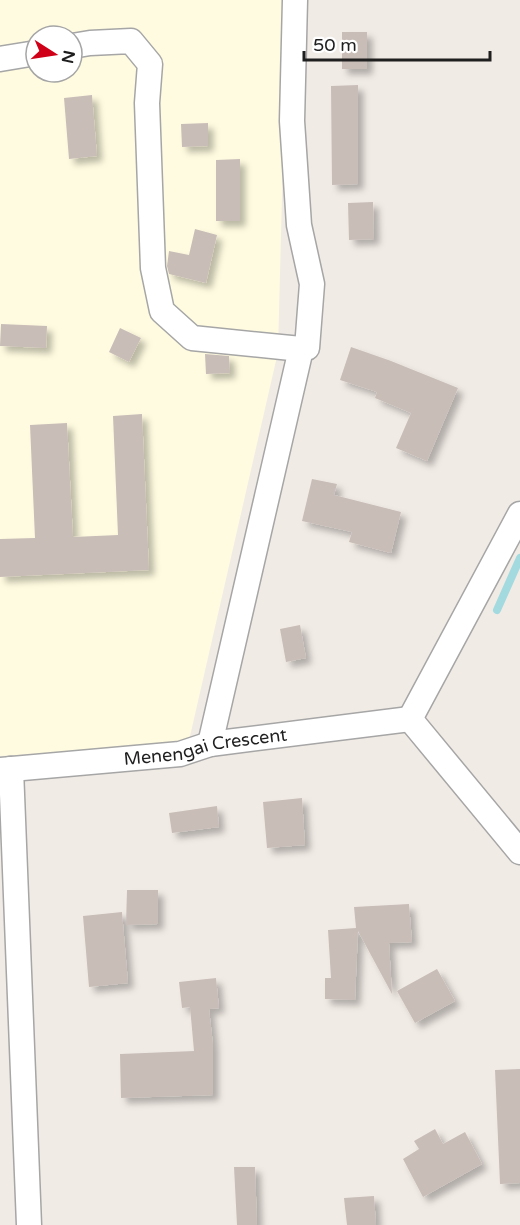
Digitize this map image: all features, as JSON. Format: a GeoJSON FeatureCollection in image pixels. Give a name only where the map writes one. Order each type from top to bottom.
{"type":"FeatureCollection","features":[{"type":"Feature","properties":{"kind":"street"},"geometry":{"type":"LineString","coordinates":[[84,44],[131,41],[150,64],[147,103],[153,268],[162,311],[192,338],[307,348],[312,284],[299,225],[292,121],[296,0]]}},
{"type":"Feature","properties":{"kind":"street"},"geometry":{"type":"LineString","coordinates":[[0,59],[24,55]]}},
{"type":"Feature","properties":{"kind":"street"},"geometry":{"type":"LineString","coordinates":[[210,744],[301,349]]}},
{"type":"Feature","properties":{"kind":"street"},"geometry":{"type":"LineString","coordinates":[[520,514],[410,719],[520,852]]}},
{"type":"Feature","properties":{"kind":"street","name":"Menengai Crescent"},"geometry":{"type":"LineString","coordinates":[[6,770],[180,754],[210,744],[410,719]]}},
{"type":"Feature","properties":{"kind":"street"},"geometry":{"type":"LineString","coordinates":[[6,770],[29,1225]]}},
{"type":"Feature","properties":{"kind":"shaded area"},"geometry":{"type":"Polygon","coordinates":[[[0,0],[287,0],[278,352],[188,745],[0,756],[0,0]]]}},
{"type":"Feature","properties":{"kind":"building"},"geometry":{"type":"Polygon","coordinates":[[[342,32],[367,32],[367,69],[342,69],[342,32]]]}},
{"type":"Feature","properties":{"kind":"building"},"geometry":{"type":"Polygon","coordinates":[[[358,85],[358,184],[332,185],[331,86],[358,85]]]}},
{"type":"Feature","properties":{"kind":"building"},"geometry":{"type":"Polygon","coordinates":[[[92,95],[97,156],[69,159],[64,98],[92,95]]]}},
{"type":"Feature","properties":{"kind":"building"},"geometry":{"type":"Polygon","coordinates":[[[208,123],[208,146],[182,147],[181,124],[208,123]]]}},
{"type":"Feature","properties":{"kind":"building"},"geometry":{"type":"Polygon","coordinates":[[[240,159],[240,221],[216,221],[216,160],[240,159]]]}},
{"type":"Feature","properties":{"kind":"building"},"geometry":{"type":"Polygon","coordinates":[[[373,202],[374,239],[349,240],[348,203],[373,202]]]}},
{"type":"Feature","properties":{"kind":"building"},"geometry":{"type":"Polygon","coordinates":[[[195,229],[217,235],[206,283],[169,274],[167,266],[169,251],[189,255],[195,229]]]}},
{"type":"Feature","properties":{"kind":"building"},"geometry":{"type":"Polygon","coordinates":[[[1,324],[47,326],[46,348],[0,346],[1,324]]]}},
{"type":"Feature","properties":{"kind":"building"},"geometry":{"type":"Polygon","coordinates":[[[120,328],[141,338],[129,362],[109,352],[120,328]]]}},
{"type":"Feature","properties":{"kind":"building"},"geometry":{"type":"Polygon","coordinates":[[[351,347],[458,388],[427,461],[396,448],[411,413],[375,398],[377,392],[340,380],[351,347]]]}},
{"type":"Feature","properties":{"kind":"building"},"geometry":{"type":"Polygon","coordinates":[[[205,354],[229,356],[230,373],[206,374],[205,354]]]}},
{"type":"Feature","properties":{"kind":"building"},"geometry":{"type":"Polygon","coordinates":[[[142,414],[149,570],[0,577],[0,539],[35,538],[30,425],[67,423],[73,537],[118,535],[113,416],[142,414]]]}},
{"type":"Feature","properties":{"kind":"building"},"geometry":{"type":"Polygon","coordinates":[[[312,479],[337,484],[334,495],[401,512],[391,553],[349,542],[352,532],[302,521],[312,479]]]}},
{"type":"Feature","properties":{"kind":"building"},"geometry":{"type":"Polygon","coordinates":[[[300,625],[306,658],[286,662],[280,629],[300,625]]]}},
{"type":"Feature","properties":{"kind":"building"},"geometry":{"type":"Polygon","coordinates":[[[302,798],[305,845],[267,848],[263,802],[302,798]]]}},
{"type":"Feature","properties":{"kind":"building"},"geometry":{"type":"Polygon","coordinates":[[[217,806],[219,827],[172,833],[169,813],[217,806]]]}},
{"type":"Feature","properties":{"kind":"building"},"geometry":{"type":"Polygon","coordinates":[[[127,890],[158,890],[158,924],[126,925],[127,890]]]}},
{"type":"Feature","properties":{"kind":"building"},"geometry":{"type":"Polygon","coordinates":[[[409,904],[412,942],[389,943],[392,994],[358,931],[355,1000],[325,999],[325,978],[331,978],[328,930],[356,928],[354,907],[409,904]]]}},
{"type":"Feature","properties":{"kind":"building"},"geometry":{"type":"Polygon","coordinates":[[[122,912],[128,983],[89,987],[83,916],[122,912]]]}},
{"type":"Feature","properties":{"kind":"building"},"geometry":{"type":"Polygon","coordinates":[[[437,969],[455,1001],[415,1023],[397,991],[437,969]]]}},
{"type":"Feature","properties":{"kind":"building"},"geometry":{"type":"Polygon","coordinates":[[[216,978],[219,1008],[209,1009],[213,1045],[213,1095],[121,1098],[120,1054],[194,1051],[190,1007],[182,1008],[179,982],[216,978]]]}},
{"type":"Feature","properties":{"kind":"building"},"geometry":{"type":"Polygon","coordinates":[[[520,1069],[520,1183],[500,1184],[495,1070],[520,1069]]]}},
{"type":"Feature","properties":{"kind":"building"},"geometry":{"type":"Polygon","coordinates":[[[435,1129],[443,1144],[465,1132],[482,1164],[423,1197],[403,1159],[419,1149],[414,1141],[435,1129]]]}},
{"type":"Feature","properties":{"kind":"building"},"geometry":{"type":"Polygon","coordinates":[[[234,1167],[255,1167],[257,1225],[237,1225],[234,1167]]]}},
{"type":"Feature","properties":{"kind":"building"},"geometry":{"type":"Polygon","coordinates":[[[374,1196],[376,1225],[347,1225],[344,1198],[374,1196]]]}},
{"type":"Feature","properties":{"kind":"waterway"},"geometry":{"type":"LineString","coordinates":[[497,610],[520,558]]}}]}
